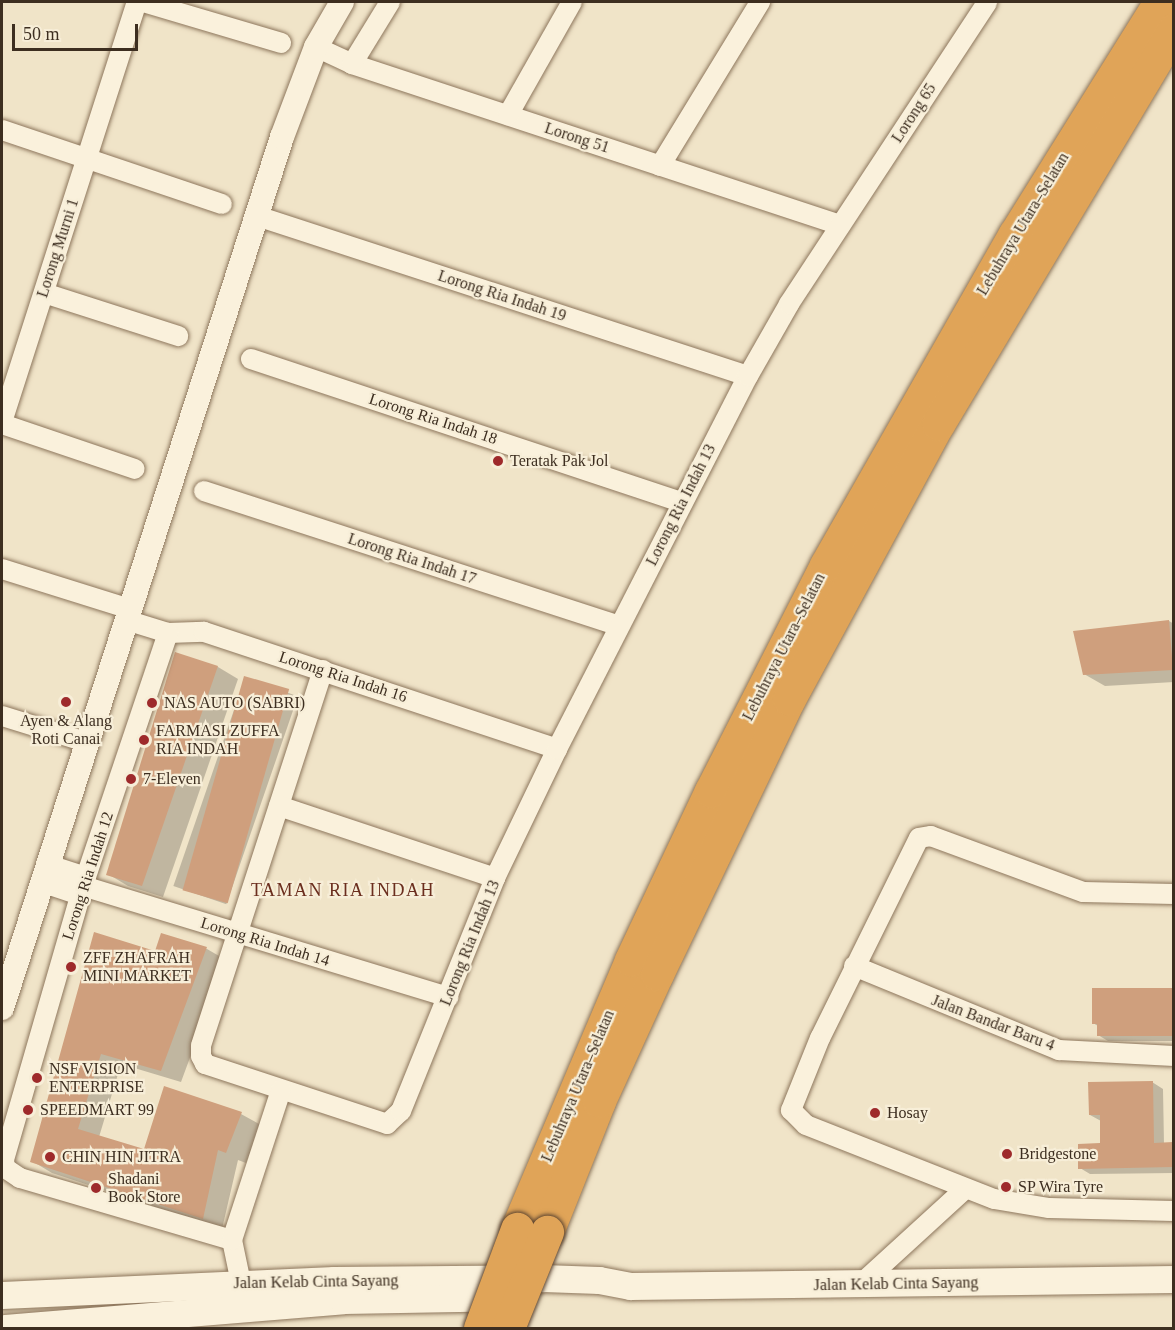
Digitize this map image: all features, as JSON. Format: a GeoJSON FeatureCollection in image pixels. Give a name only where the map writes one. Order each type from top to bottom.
{"type":"FeatureCollection","features":[{"type":"Feature","properties":{"kind":"highway","name":"Lebuhraya Utara–Selatan"},"geometry":{"type":"LineString","coordinates":[[508,1329],[532,1230],[631,960],[768,676],[928,383],[1160,2]]}},
{"type":"Feature","properties":{"kind":"highway","name":"Lebuhraya Utara–Selatan"},"geometry":{"type":"LineString","coordinates":[[480,1329],[599,1101],[657,974],[789,699],[938,424],[1173,29]]}},
{"type":"Feature","properties":{"kind":"main road","name":"Jalan Kelab Cinta Sayang"},"geometry":{"type":"LineString","coordinates":[[6,1293],[241,1283],[543,1278],[599,1280],[630,1286],[1170,1281]]}},
{"type":"Feature","properties":{"kind":"main road","name":"Jalan Kelab Cinta Sayang"},"geometry":{"type":"LineString","coordinates":[[5,1329],[155,1322],[344,1300],[601,1293],[630,1286]]}},
{"type":"Feature","properties":{"kind":"street","name":"Lorong Murni 1"},"geometry":{"type":"LineString","coordinates":[[2,423],[137,2]]}},
{"type":"Feature","properties":{"kind":"street"},"geometry":{"type":"LineString","coordinates":[[143,2],[281,43]]}},
{"type":"Feature","properties":{"kind":"street"},"geometry":{"type":"LineString","coordinates":[[2,1008],[43,873],[257,216],[316,46],[342,2]]}},
{"type":"Feature","properties":{"kind":"street"},"geometry":{"type":"LineString","coordinates":[[352,64],[390,2]]}},
{"type":"Feature","properties":{"kind":"street"},"geometry":{"type":"LineString","coordinates":[[508,115],[573,2]]}},
{"type":"Feature","properties":{"kind":"street"},"geometry":{"type":"LineString","coordinates":[[660,166],[760,2]]}},
{"type":"Feature","properties":{"kind":"street","name":"Lorong 65"},"geometry":{"type":"LineString","coordinates":[[840,225],[987,2]]}},
{"type":"Feature","properties":{"kind":"street","name":"Lorong 51"},"geometry":{"type":"LineString","coordinates":[[316,46],[352,64],[840,225]]}},
{"type":"Feature","properties":{"kind":"street"},"geometry":{"type":"LineString","coordinates":[[2,129],[222,204]]}},
{"type":"Feature","properties":{"kind":"street","name":"Lorong Ria Indah 19"},"geometry":{"type":"LineString","coordinates":[[257,216],[748,376]]}},
{"type":"Feature","properties":{"kind":"street","name":"Lorong Ria Indah 13"},"geometry":{"type":"LineString","coordinates":[[323,670],[237,934],[201,1056],[205,1064],[280,1090],[378,1123],[392,1122],[401,1111],[495,878],[557,749],[748,376],[840,225]]}},
{"type":"Feature","properties":{"kind":"street"},"geometry":{"type":"LineString","coordinates":[[44,293],[178,336]]}},
{"type":"Feature","properties":{"kind":"street","name":"Lorong Ria Indah 18"},"geometry":{"type":"LineString","coordinates":[[251,359],[682,502]]}},
{"type":"Feature","properties":{"kind":"street"},"geometry":{"type":"LineString","coordinates":[[2,423],[135,469]]}},
{"type":"Feature","properties":{"kind":"street","name":"Lorong Ria Indah 17"},"geometry":{"type":"LineString","coordinates":[[204,491],[619,626]]}},
{"type":"Feature","properties":{"kind":"street","name":"Lorong Ria Indah 16"},"geometry":{"type":"LineString","coordinates":[[2,569],[128,614],[168,633],[204,633],[323,670],[557,749]]}},
{"type":"Feature","properties":{"kind":"street","name":"Lorong Ria Indah 12"},"geometry":{"type":"LineString","coordinates":[[168,633],[83,886],[4,1149],[5,1168],[20,1178],[232,1240]]}},
{"type":"Feature","properties":{"kind":"street"},"geometry":{"type":"LineString","coordinates":[[2,716],[86,742]]}},
{"type":"Feature","properties":{"kind":"street"},"geometry":{"type":"LineString","coordinates":[[279,806],[495,878]]}},
{"type":"Feature","properties":{"kind":"street"},"geometry":{"type":"LineString","coordinates":[[1173,894],[1083,892],[931,836],[919,838],[854,966],[794,1099],[794,1117],[965,1189],[1023,1206],[1173,1211]]}},
{"type":"Feature","properties":{"kind":"street","name":"Lorong Ria Indah 14"},"geometry":{"type":"LineString","coordinates":[[43,873],[448,997]]}},
{"type":"Feature","properties":{"kind":"street","name":"Jalan Bandar Baru 4"},"geometry":{"type":"LineString","coordinates":[[854,966],[1059,1050],[1173,1056]]}},
{"type":"Feature","properties":{"kind":"street"},"geometry":{"type":"LineString","coordinates":[[241,1283],[232,1240],[280,1090]]}},
{"type":"Feature","properties":{"kind":"street"},"geometry":{"type":"LineString","coordinates":[[861,1284],[965,1189]]}},
{"type":"Feature","properties":{"kind":"street"},"geometry":{"type":"LineString","coordinates":[[155,1287],[155,1322]]}},
{"type":"Feature","properties":{"kind":"building"},"geometry":{"type":"Polygon","coordinates":[[[1169,620],[1173,670],[1083,675],[1073,631],[1169,620]]]}},
{"type":"Feature","properties":{"kind":"building"},"geometry":{"type":"Polygon","coordinates":[[[175,652],[218,666],[142,886],[106,875],[175,652]]]}},
{"type":"Feature","properties":{"kind":"building"},"geometry":{"type":"Polygon","coordinates":[[[244,676],[289,689],[228,903],[183,890],[244,676]]]}},
{"type":"Feature","properties":{"kind":"building"},"geometry":{"type":"Polygon","coordinates":[[[94,932],[155,951],[161,933],[207,947],[161,1071],[101,1054],[78,1129],[144,1149],[164,1086],[242,1112],[226,1153],[218,1150],[203,1219],[30,1162],[94,932]]]}},
{"type":"Feature","properties":{"kind":"building"},"geometry":{"type":"Polygon","coordinates":[[[1092,988],[1173,988],[1173,1036],[1097,1036],[1097,1024],[1092,1024],[1092,988]]]}},
{"type":"Feature","properties":{"kind":"building"},"geometry":{"type":"Polygon","coordinates":[[[1153,1081],[1154,1143],[1173,1142],[1173,1167],[1078,1169],[1078,1144],[1100,1143],[1100,1115],[1089,1115],[1088,1082],[1153,1081]]]}},
{"type":"Feature","properties":{"kind":"place","name":"Teratak Pak Jol"},"geometry":{"type":"Point","coordinates":[498,461]}},
{"type":"Feature","properties":{"kind":"place","name":"Ayen & Alang Roti Canai"},"geometry":{"type":"Point","coordinates":[66,702]}},
{"type":"Feature","properties":{"kind":"place","name":"NAS AUTO (SABRI)"},"geometry":{"type":"Point","coordinates":[152,703]}},
{"type":"Feature","properties":{"kind":"place","name":"FARMASI ZUFFA RIA INDAH"},"geometry":{"type":"Point","coordinates":[144,740]}},
{"type":"Feature","properties":{"kind":"place","name":"7-Eleven"},"geometry":{"type":"Point","coordinates":[131,779]}},
{"type":"Feature","properties":{"kind":"place","name":"ZFF ZHAFRAH MINI MARKET"},"geometry":{"type":"Point","coordinates":[71,967]}},
{"type":"Feature","properties":{"kind":"place","name":"NSF VISION ENTERPRISE"},"geometry":{"type":"Point","coordinates":[37,1078]}},
{"type":"Feature","properties":{"kind":"place","name":"SPEEDMART 99"},"geometry":{"type":"Point","coordinates":[28,1110]}},
{"type":"Feature","properties":{"kind":"place","name":"Hosay"},"geometry":{"type":"Point","coordinates":[875,1113]}},
{"type":"Feature","properties":{"kind":"place","name":"Bridgestone"},"geometry":{"type":"Point","coordinates":[1007,1154]}},
{"type":"Feature","properties":{"kind":"place","name":"CHIN HIN JITRA"},"geometry":{"type":"Point","coordinates":[50,1157]}},
{"type":"Feature","properties":{"kind":"place","name":"SP Wira Tyre"},"geometry":{"type":"Point","coordinates":[1006,1187]}},
{"type":"Feature","properties":{"kind":"place","name":"Shadani Book Store"},"geometry":{"type":"Point","coordinates":[96,1188]}},
{"type":"Feature","properties":{"kind":"district","name":"TAMAN RIA INDAH"},"geometry":{"type":"Point","coordinates":[343,890]}}]}
